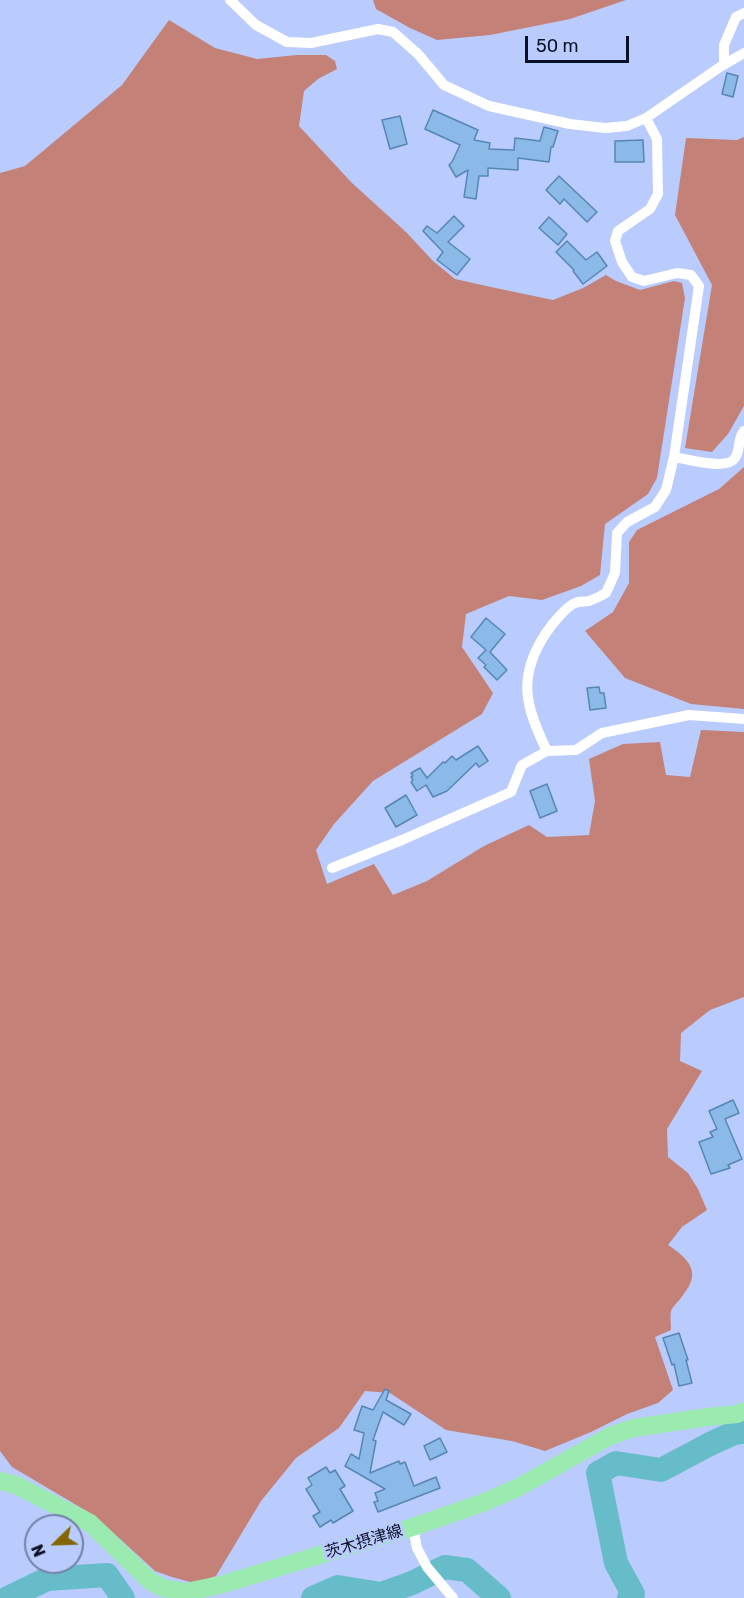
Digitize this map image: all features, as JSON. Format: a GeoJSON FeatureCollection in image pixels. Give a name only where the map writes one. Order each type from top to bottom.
{"type":"FeatureCollection","features":[{"type":"Feature","properties":{"kind":"main road","name":"茨木摂津線"},"geometry":{"type":"LineString","coordinates":[[0,1481],[16,1485],[90,1523],[150,1581],[163,1588],[186,1592],[220,1585],[412,1527],[485,1502],[519,1487],[610,1436],[633,1428],[737,1414],[744,1411]]}},
{"type":"Feature","properties":{"kind":"street"},"geometry":{"type":"LineString","coordinates":[[230,0],[256,25],[287,42],[310,43],[378,29],[393,32],[418,54],[444,85],[489,106],[570,124],[605,129],[627,126],[646,118],[724,64],[744,53]]}},
{"type":"Feature","properties":{"kind":"street"},"geometry":{"type":"LineString","coordinates":[[724,64],[723,45],[736,17],[744,13]]}},
{"type":"Feature","properties":{"kind":"street"},"geometry":{"type":"LineString","coordinates":[[547,751],[535,727],[528,702],[527,674],[536,649],[552,623],[574,603],[592,600],[606,593],[615,573],[617,533],[627,522],[656,507],[666,490],[674,457],[699,285],[691,274],[677,273],[644,281],[632,277],[622,262],[615,241],[618,231],[650,209],[658,194],[657,139],[646,118]]}},
{"type":"Feature","properties":{"kind":"street"},"geometry":{"type":"LineString","coordinates":[[674,457],[720,465],[730,463],[736,458],[740,434],[744,431]]}},
{"type":"Feature","properties":{"kind":"street"},"geometry":{"type":"LineString","coordinates":[[332,868],[512,792],[522,765],[547,751],[576,750],[602,733],[689,715],[744,719]]}},
{"type":"Feature","properties":{"kind":"street"},"geometry":{"type":"LineString","coordinates":[[412,1527],[417,1548],[428,1567],[453,1598]]}},
{"type":"Feature","properties":{"kind":"shaded area"},"geometry":{"type":"Polygon","coordinates":[[[373,0],[626,0],[570,19],[490,35],[437,40],[376,9],[373,0]]]}},
{"type":"Feature","properties":{"kind":"shaded area"},"geometry":{"type":"Polygon","coordinates":[[[169,20],[215,48],[257,59],[326,55],[335,61],[337,69],[318,79],[304,91],[299,126],[352,183],[406,232],[433,261],[455,279],[553,300],[583,288],[606,275],[640,290],[674,281],[682,283],[685,298],[657,478],[648,494],[605,524],[600,575],[581,586],[542,600],[509,596],[466,614],[462,647],[493,693],[482,714],[373,781],[334,824],[316,850],[327,884],[374,864],[393,895],[427,881],[484,846],[529,825],[547,837],[589,835],[595,801],[589,759],[623,744],[660,742],[666,775],[690,777],[701,730],[744,732],[744,997],[710,1010],[681,1033],[680,1061],[702,1071],[667,1129],[668,1157],[688,1173],[707,1210],[682,1227],[668,1245],[682,1255],[692,1273],[689,1287],[671,1311],[671,1330],[655,1337],[673,1390],[658,1403],[627,1414],[545,1451],[512,1441],[446,1430],[390,1393],[365,1391],[339,1428],[296,1458],[261,1501],[216,1576],[194,1583],[155,1571],[95,1516],[12,1467],[0,1451],[0,173],[25,166],[122,85],[169,20]]]}},
{"type":"Feature","properties":{"kind":"shaded area"},"geometry":{"type":"Polygon","coordinates":[[[744,137],[744,406],[728,434],[712,452],[685,448],[712,285],[675,215],[686,138],[737,140],[744,137]]]}},
{"type":"Feature","properties":{"kind":"shaded area"},"geometry":{"type":"Polygon","coordinates":[[[744,467],[744,709],[691,704],[625,678],[585,631],[613,612],[629,583],[629,542],[637,530],[719,489],[744,467]]]}},
{"type":"Feature","properties":{"kind":"building"},"geometry":{"type":"Polygon","coordinates":[[[727,73],[738,76],[733,97],[722,94],[727,73]]]}},
{"type":"Feature","properties":{"kind":"building"},"geometry":{"type":"Polygon","coordinates":[[[433,110],[478,130],[474,140],[490,143],[489,149],[514,150],[515,138],[540,141],[544,127],[558,131],[553,147],[551,147],[549,162],[518,158],[518,170],[488,168],[488,176],[479,176],[476,199],[464,197],[468,170],[456,177],[449,165],[460,145],[425,129],[433,110]]]}},
{"type":"Feature","properties":{"kind":"building"},"geometry":{"type":"Polygon","coordinates":[[[400,116],[407,144],[390,149],[382,120],[400,116]]]}},
{"type":"Feature","properties":{"kind":"building"},"geometry":{"type":"Polygon","coordinates":[[[643,140],[644,162],[615,162],[615,141],[643,140]]]}},
{"type":"Feature","properties":{"kind":"building"},"geometry":{"type":"Polygon","coordinates":[[[559,176],[597,212],[587,222],[564,199],[560,204],[546,190],[559,176]]]}},
{"type":"Feature","properties":{"kind":"building"},"geometry":{"type":"Polygon","coordinates":[[[454,216],[464,226],[448,242],[470,259],[457,275],[437,260],[443,252],[423,231],[427,226],[437,233],[454,216]]]}},
{"type":"Feature","properties":{"kind":"building"},"geometry":{"type":"Polygon","coordinates":[[[549,217],[567,234],[558,245],[539,228],[549,217]]]}},
{"type":"Feature","properties":{"kind":"building"},"geometry":{"type":"Polygon","coordinates":[[[567,241],[586,260],[597,252],[607,266],[583,284],[574,270],[556,252],[567,241]]]}},
{"type":"Feature","properties":{"kind":"building"},"geometry":{"type":"Polygon","coordinates":[[[486,618],[505,634],[490,652],[507,670],[497,680],[478,658],[486,650],[471,637],[486,618]]]}},
{"type":"Feature","properties":{"kind":"building"},"geometry":{"type":"Polygon","coordinates":[[[599,687],[600,693],[604,693],[606,708],[590,710],[587,688],[599,687]]]}},
{"type":"Feature","properties":{"kind":"building"},"geometry":{"type":"Polygon","coordinates":[[[478,746],[488,761],[479,767],[476,763],[447,791],[433,797],[426,785],[417,791],[411,782],[413,776],[411,773],[420,768],[427,778],[452,756],[456,760],[478,746]]]}},
{"type":"Feature","properties":{"kind":"building"},"geometry":{"type":"Polygon","coordinates":[[[547,784],[557,811],[540,818],[530,791],[547,784]]]}},
{"type":"Feature","properties":{"kind":"building"},"geometry":{"type":"Polygon","coordinates":[[[406,795],[417,815],[396,827],[385,808],[406,795]]]}},
{"type":"Feature","properties":{"kind":"building"},"geometry":{"type":"Polygon","coordinates":[[[733,1100],[739,1113],[725,1119],[742,1159],[728,1165],[730,1168],[711,1174],[699,1142],[713,1137],[710,1132],[717,1129],[709,1111],[733,1100]]]}},
{"type":"Feature","properties":{"kind":"building"},"geometry":{"type":"Polygon","coordinates":[[[679,1333],[688,1360],[686,1360],[692,1383],[679,1386],[674,1364],[672,1365],[663,1338],[679,1333]]]}},
{"type":"Feature","properties":{"kind":"building"},"geometry":{"type":"Polygon","coordinates":[[[385,1389],[389,1391],[386,1400],[411,1414],[404,1425],[383,1412],[373,1440],[376,1441],[370,1473],[399,1461],[400,1464],[405,1462],[414,1486],[436,1477],[440,1488],[378,1512],[374,1502],[378,1501],[375,1493],[385,1489],[345,1466],[351,1454],[359,1459],[364,1433],[354,1430],[362,1406],[373,1410],[385,1389]]]}},
{"type":"Feature","properties":{"kind":"building"},"geometry":{"type":"Polygon","coordinates":[[[440,1438],[447,1452],[430,1460],[424,1446],[440,1438]]]}},
{"type":"Feature","properties":{"kind":"building"},"geometry":{"type":"Polygon","coordinates":[[[326,1467],[330,1473],[335,1470],[345,1486],[340,1489],[353,1511],[333,1523],[331,1520],[320,1527],[313,1516],[320,1512],[306,1489],[312,1485],[308,1478],[326,1467]]]}},
{"type":"Feature","properties":{"kind":"waterway"},"geometry":{"type":"LineString","coordinates":[[629,1598],[633,1594],[616,1563],[598,1473],[616,1463],[661,1470],[734,1433],[744,1432]]}},
{"type":"Feature","properties":{"kind":"waterway"},"geometry":{"type":"LineString","coordinates":[[313,1598],[338,1587],[381,1594],[412,1583],[445,1567],[467,1570],[499,1598]]}},
{"type":"Feature","properties":{"kind":"waterway"},"geometry":{"type":"LineString","coordinates":[[8,1598],[47,1579],[107,1575],[123,1598]]}}]}
